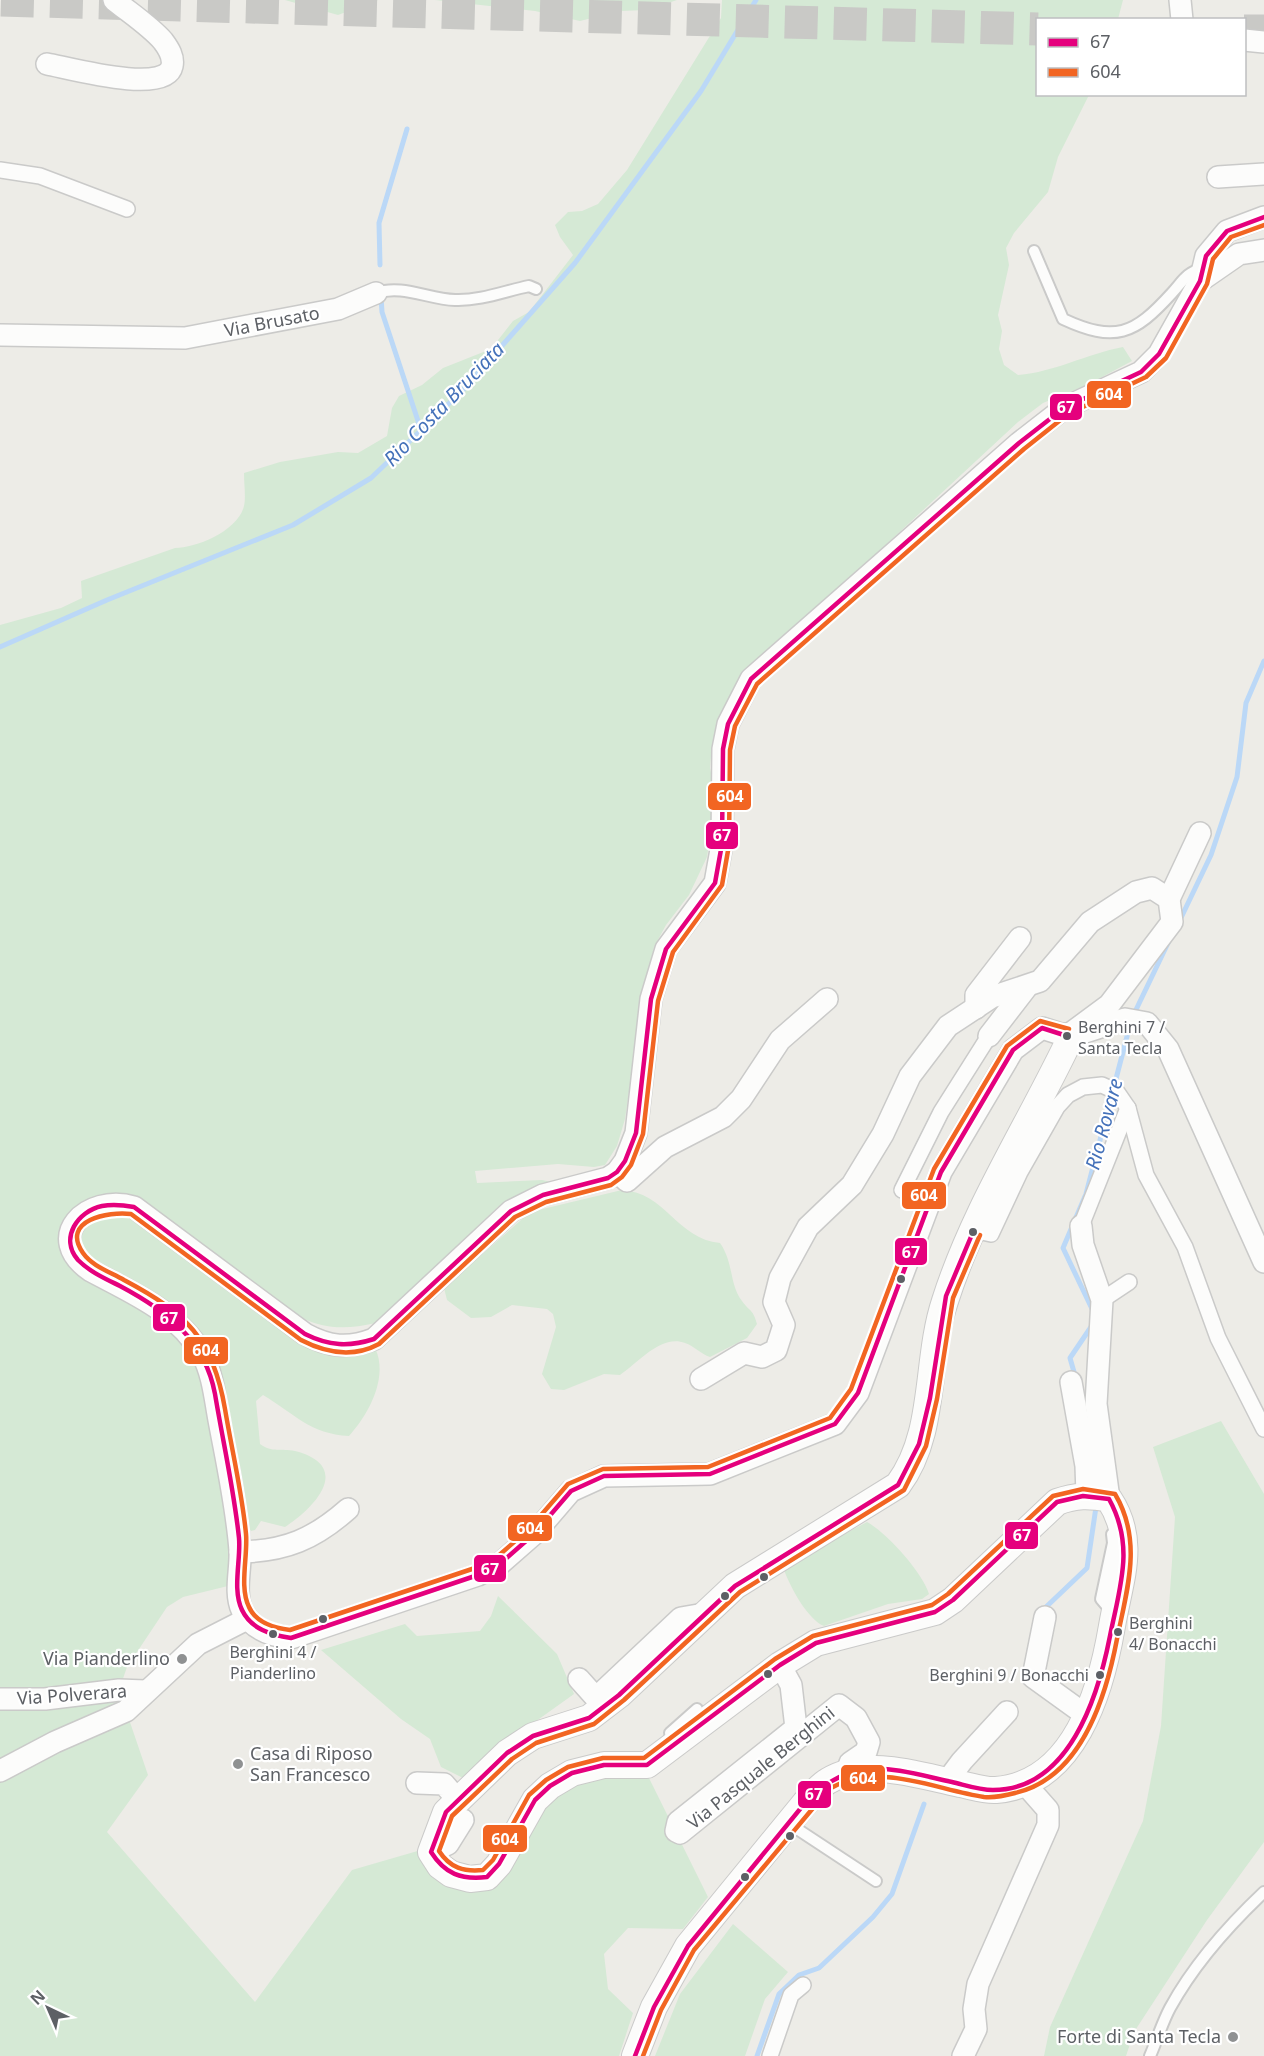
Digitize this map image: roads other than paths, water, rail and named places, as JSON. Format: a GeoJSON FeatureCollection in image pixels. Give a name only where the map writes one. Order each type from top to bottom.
{"type":"FeatureCollection","features":[{"type":"Feature","properties":{"kind":"street"},"geometry":{"type":"LineString","coordinates":[[47,64],[134,80],[153,81],[164,78],[171,71],[174,60],[168,48],[162,39],[114,0]]}},
{"type":"Feature","properties":{"kind":"street"},"geometry":{"type":"LineString","coordinates":[[1180,0],[1182,18]]}},
{"type":"Feature","properties":{"kind":"street"},"geometry":{"type":"LineString","coordinates":[[1246,40],[1264,42]]}},
{"type":"Feature","properties":{"kind":"street"},"geometry":{"type":"LineString","coordinates":[[1246,54],[1264,55]]}},
{"type":"Feature","properties":{"kind":"street"},"geometry":{"type":"LineString","coordinates":[[0,170],[39,176],[127,209]]}},
{"type":"Feature","properties":{"kind":"street"},"geometry":{"type":"LineString","coordinates":[[1218,177],[1264,174]]}},
{"type":"Feature","properties":{"kind":"street"},"geometry":{"type":"LineString","coordinates":[[1264,217],[1227,231],[1206,256],[1202,274],[1159,354],[1141,372],[1064,408],[1028,436],[751,679],[728,724],[723,749],[722,844],[715,883],[666,950],[651,999],[636,1133],[626,1161],[617,1172],[594,1183],[543,1195],[511,1211],[374,1339],[356,1346],[330,1345],[305,1334],[134,1207],[121,1203],[106,1203],[93,1207],[81,1215],[73,1225],[70,1239],[72,1251],[81,1264],[165,1313],[202,1354],[213,1385],[240,1552],[241,1608],[247,1619],[273,1636],[291,1638],[478,1575],[501,1563],[534,1534],[571,1491],[604,1476],[710,1474],[836,1424],[858,1393],[941,1172],[1013,1050],[1042,1028],[1067,1036],[1125,1019],[1147,1023],[1168,1049],[1264,1262]]}},
{"type":"Feature","properties":{"kind":"street"},"geometry":{"type":"LineString","coordinates":[[1202,274],[1239,254],[1264,250]]}},
{"type":"Feature","properties":{"kind":"street","name":"Via Brusato"},"geometry":{"type":"LineString","coordinates":[[0,335],[185,338],[338,309],[376,293]]}},
{"type":"Feature","properties":{"kind":"street"},"geometry":{"type":"LineString","coordinates":[[1067,1036],[1109,1005],[1172,922],[1169,900],[1200,833]]}},
{"type":"Feature","properties":{"kind":"street"},"geometry":{"type":"LineString","coordinates":[[701,1379],[744,1353],[762,1357],[776,1350],[784,1325],[774,1302],[780,1278],[808,1227],[852,1185],[883,1134],[910,1076],[948,1026],[992,997],[1026,988],[1040,981],[1090,922],[1136,892],[1152,888],[1169,900]]}},
{"type":"Feature","properties":{"kind":"street"},"geometry":{"type":"LineString","coordinates":[[976,1008],[976,995],[1020,938]]}},
{"type":"Feature","properties":{"kind":"street"},"geometry":{"type":"LineString","coordinates":[[902,1190],[936,1120],[989,1036],[1026,988]]}},
{"type":"Feature","properties":{"kind":"street"},"geometry":{"type":"LineString","coordinates":[[617,1172],[627,1181],[666,1147],[723,1117],[741,1099],[780,1040],[827,999]]}},
{"type":"Feature","properties":{"kind":"street"},"geometry":{"type":"LineString","coordinates":[[1067,1036],[1067,1045],[1057,1067],[1013,1146],[973,1230],[944,1302],[928,1407],[910,1469],[898,1485],[735,1586],[619,1695],[589,1718],[533,1736],[507,1753],[460,1810],[446,1812],[431,1852],[440,1866],[451,1874],[470,1879],[487,1877],[499,1864],[535,1800],[549,1786],[572,1773],[604,1765],[646,1765],[780,1665],[816,1643],[835,1636],[935,1612],[953,1600],[1057,1502],[1072,1496],[1098,1497]]}},
{"type":"Feature","properties":{"kind":"street"},"geometry":{"type":"LineString","coordinates":[[973,1230],[991,1234],[1020,1172],[1057,1107],[1068,1095],[1083,1087],[1102,1085],[1117,1092],[1128,1108],[1146,1175],[1185,1247],[1218,1338],[1264,1430]]}},
{"type":"Feature","properties":{"kind":"street"},"geometry":{"type":"LineString","coordinates":[[1098,1497],[1096,1404],[1102,1300],[1083,1245],[1081,1226],[1128,1108]]}},
{"type":"Feature","properties":{"kind":"street"},"geometry":{"type":"LineString","coordinates":[[1102,1300],[1129,1282]]}},
{"type":"Feature","properties":{"kind":"street"},"geometry":{"type":"LineString","coordinates":[[963,2056],[976,2029],[974,2009],[978,1984],[1048,1825],[1048,1810],[1026,1785],[1071,1746],[1087,1716],[1110,1641],[1126,1542],[1123,1525],[1098,1497],[1086,1466],[1071,1382]]}},
{"type":"Feature","properties":{"kind":"street"},"geometry":{"type":"LineString","coordinates":[[240,1552],[262,1551],[300,1543],[332,1523],[348,1509]]}},
{"type":"Feature","properties":{"kind":"street"},"geometry":{"type":"LineString","coordinates":[[579,1679],[596,1698],[681,1618],[704,1614]]}},
{"type":"Feature","properties":{"kind":"street"},"geometry":{"type":"LineString","coordinates":[[1045,1617],[1033,1677],[1087,1716]]}},
{"type":"Feature","properties":{"kind":"street"},"geometry":{"type":"LineString","coordinates":[[0,1771],[55,1742],[126,1711],[144,1691],[198,1644],[247,1619]]}},
{"type":"Feature","properties":{"kind":"street","name":"Via Pasquale Berghini"},"geometry":{"type":"LineString","coordinates":[[780,1665],[791,1684],[795,1728],[678,1822],[676,1831],[680,1833],[839,1705],[856,1718],[869,1742],[866,1752],[850,1763],[847,1773]]}},
{"type":"Feature","properties":{"kind":"street","name":"Via Polverara"},"geometry":{"type":"LineString","coordinates":[[0,1699],[45,1699],[119,1690],[144,1691]]}},
{"type":"Feature","properties":{"kind":"street"},"geometry":{"type":"LineString","coordinates":[[947,1781],[962,1761],[1007,1712]]}},
{"type":"Feature","properties":{"kind":"street","name":"Via Pasquale Berghini"},"geometry":{"type":"LineString","coordinates":[[635,2056],[654,2007],[684,1944],[826,1782],[865,1768],[889,1770],[994,1791],[1026,1785]]}},
{"type":"Feature","properties":{"kind":"street"},"geometry":{"type":"LineString","coordinates":[[417,1783],[444,1784],[460,1810]]}},
{"type":"Feature","properties":{"kind":"street"},"geometry":{"type":"LineString","coordinates":[[770,2056],[791,1995],[803,1985]]}},
{"type":"Feature","properties":{"kind":"lane"},"geometry":{"type":"LineString","coordinates":[[1034,250],[1063,320],[1082,328],[1107,334],[1137,326],[1173,292],[1187,273],[1202,274]]}},
{"type":"Feature","properties":{"kind":"lane","name":"Via Brusato"},"geometry":{"type":"LineString","coordinates":[[376,293],[392,288],[434,299],[457,301],[529,286],[536,289]]}},
{"type":"Feature","properties":{"kind":"lane"},"geometry":{"type":"LineString","coordinates":[[918,1370],[937,1338]]}},
{"type":"Feature","properties":{"kind":"lane"},"geometry":{"type":"LineString","coordinates":[[1111,1526],[1113,1543],[1101,1599],[1114,1615]]}},
{"type":"Feature","properties":{"kind":"lane"},"geometry":{"type":"LineString","coordinates":[[631,1766],[698,1709]]}},
{"type":"Feature","properties":{"kind":"lane"},"geometry":{"type":"LineString","coordinates":[[788,1823],[876,1881]]}},
{"type":"Feature","properties":{"kind":"lane"},"geometry":{"type":"LineString","coordinates":[[1150,2056],[1169,2009],[1198,1964],[1238,1916],[1264,1892]]}},
{"type":"Feature","properties":{"kind":"waterway","name":"Rio Costa Bruciata"},"geometry":{"type":"LineString","coordinates":[[0,647],[107,600],[293,525],[371,478],[462,391],[575,263],[701,91],[756,0]]}},
{"type":"Feature","properties":{"kind":"waterway"},"geometry":{"type":"LineString","coordinates":[[380,265],[379,223],[407,129]]}},
{"type":"Feature","properties":{"kind":"waterway"},"geometry":{"type":"LineString","coordinates":[[381,297],[382,312],[421,430]]}},
{"type":"Feature","properties":{"kind":"waterway","name":"Rio Rovare"},"geometry":{"type":"LineString","coordinates":[[1179,922],[1211,855],[1237,777],[1246,703],[1264,661]]}},
{"type":"Feature","properties":{"kind":"waterway","name":"Rio Rovare"},"geometry":{"type":"LineString","coordinates":[[1133,1016],[1169,941]]}},
{"type":"Feature","properties":{"kind":"waterway","name":"Rio Rovare"},"geometry":{"type":"LineString","coordinates":[[1094,1313],[1063,1248],[1086,1194],[1130,1025]]}},
{"type":"Feature","properties":{"kind":"waterway","name":"Rio Rovare"},"geometry":{"type":"LineString","coordinates":[[1076,1379],[1070,1358],[1093,1324]]}},
{"type":"Feature","properties":{"kind":"waterway","name":"Rio Rovare"},"geometry":{"type":"LineString","coordinates":[[1046,1607],[1087,1568],[1096,1507]]}},
{"type":"Feature","properties":{"kind":"waterway","name":"Rio Rovare"},"geometry":{"type":"LineString","coordinates":[[757,2056],[779,1994],[799,1975],[819,1968],[873,1917],[892,1894],[924,1804]]}},
{"type":"Feature","properties":{"kind":"tunnel"},"geometry":{"type":"LineString","coordinates":[[1,0],[1036,29]]}},
{"type":"Feature","properties":{"kind":"tunnel"},"geometry":{"type":"LineString","coordinates":[[1246,31],[1264,31]]}},
{"type":"Feature","properties":{"kind":"place","name":"Berghini 7 / Santa Tecla"},"geometry":{"type":"Point","coordinates":[1067,1036]}},
{"type":"Feature","properties":{"kind":"place","name":"Berghini 4/ Bonacchi"},"geometry":{"type":"Point","coordinates":[1118,1632]}},
{"type":"Feature","properties":{"kind":"place","name":"Berghini 4 / Pianderlino"},"geometry":{"type":"Point","coordinates":[273,1634]}},
{"type":"Feature","properties":{"kind":"place","name":"Via Pianderlino"},"geometry":{"type":"Point","coordinates":[182,1659]}},
{"type":"Feature","properties":{"kind":"place","name":"Berghini 9 / Bonacchi"},"geometry":{"type":"Point","coordinates":[1100,1675]}},
{"type":"Feature","properties":{"kind":"place","name":"Casa di Riposo San Francesco"},"geometry":{"type":"Point","coordinates":[238,1764]}},
{"type":"Feature","properties":{"kind":"place","name":"Forte di Santa Tecla"},"geometry":{"type":"Point","coordinates":[1233,2037]}}]}
